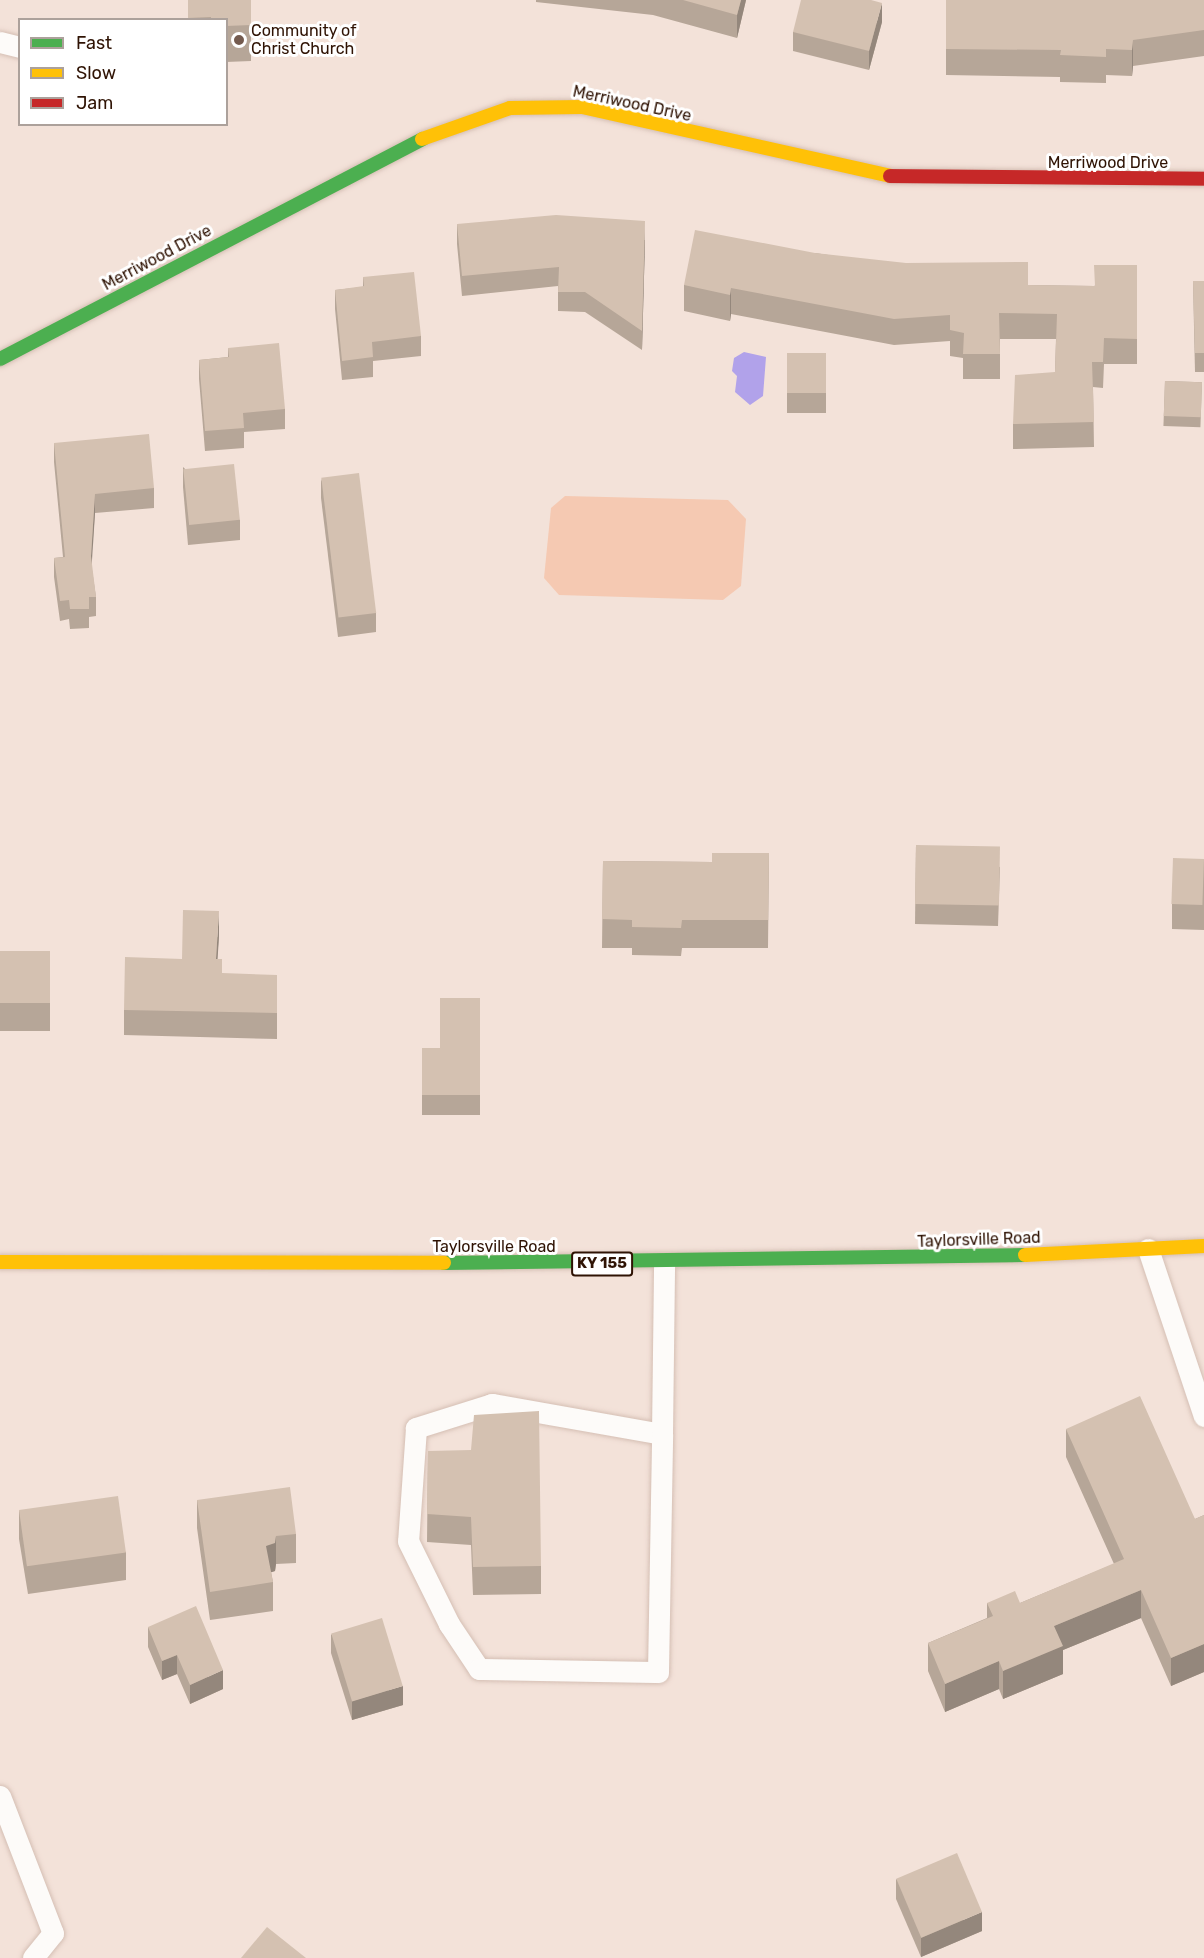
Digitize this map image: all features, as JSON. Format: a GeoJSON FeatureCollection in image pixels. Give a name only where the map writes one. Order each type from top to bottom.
{"type":"FeatureCollection","features":[{"type":"Feature","properties":{"kind":"street","name":"Merriwood Drive"},"geometry":{"type":"LineString","coordinates":[[0,359],[425,136],[510,108],[582,107],[870,176],[1204,179]]}},
{"type":"Feature","properties":{"kind":"street","name":"Taylorsville Road"},"geometry":{"type":"LineString","coordinates":[[0,1262],[664,1263],[1204,1246]]}},
{"type":"Feature","properties":{"kind":"lane"},"geometry":{"type":"LineString","coordinates":[[0,42],[18,46]]}},
{"type":"Feature","properties":{"kind":"lane"},"geometry":{"type":"LineString","coordinates":[[1148,1249],[1204,1416]]}},
{"type":"Feature","properties":{"kind":"lane"},"geometry":{"type":"LineString","coordinates":[[662,1434],[492,1404],[416,1428],[408,1541],[449,1624],[479,1669],[658,1672],[662,1434],[664,1263]]}},
{"type":"Feature","properties":{"kind":"lane"},"geometry":{"type":"LineString","coordinates":[[0,1796],[53,1933],[33,1958]]}},
{"type":"Feature","properties":{"kind":"shaded area"},"geometry":{"type":"Polygon","coordinates":[[[744,352],[766,357],[763,396],[750,405],[735,392],[737,376],[732,371],[734,358],[744,352]]]}},
{"type":"Feature","properties":{"kind":"shaded area"},"geometry":{"type":"Polygon","coordinates":[[[565,496],[728,500],[746,519],[741,586],[723,600],[559,595],[544,578],[551,508],[565,496]]]}},
{"type":"Feature","properties":{"kind":"building"},"geometry":{"type":"Polygon","coordinates":[[[188,0],[251,0],[251,25],[228,26],[228,18],[188,18],[188,0]]]}},
{"type":"Feature","properties":{"kind":"building"},"geometry":{"type":"Polygon","coordinates":[[[683,0],[741,0],[737,15],[683,0]]]}},
{"type":"Feature","properties":{"kind":"building"},"geometry":{"type":"Polygon","coordinates":[[[801,0],[871,0],[882,3],[869,51],[793,32],[801,0]]]}},
{"type":"Feature","properties":{"kind":"building"},"geometry":{"type":"Polygon","coordinates":[[[946,0],[1204,0],[1204,30],[1133,40],[1132,50],[1106,49],[1106,57],[1060,55],[1061,50],[946,49],[946,0]]]}},
{"type":"Feature","properties":{"kind":"building"},"geometry":{"type":"Polygon","coordinates":[[[556,215],[645,221],[642,331],[585,292],[558,292],[559,267],[462,276],[457,224],[556,215]]]}},
{"type":"Feature","properties":{"kind":"building"},"geometry":{"type":"Polygon","coordinates":[[[695,230],[815,253],[906,263],[1028,262],[1028,285],[1095,286],[1094,265],[1137,265],[1137,339],[1104,338],[1103,362],[1092,362],[1094,422],[1013,424],[1015,375],[1055,372],[1057,314],[999,313],[1000,354],[963,354],[964,333],[950,330],[950,315],[894,319],[731,288],[730,295],[684,285],[695,230]]]}},
{"type":"Feature","properties":{"kind":"building"},"geometry":{"type":"Polygon","coordinates":[[[414,272],[421,336],[372,342],[373,357],[342,361],[335,290],[364,286],[363,277],[414,272]]]}},
{"type":"Feature","properties":{"kind":"building"},"geometry":{"type":"Polygon","coordinates":[[[1193,281],[1204,281],[1204,353],[1195,353],[1193,281]]]}},
{"type":"Feature","properties":{"kind":"building"},"geometry":{"type":"Polygon","coordinates":[[[279,343],[285,409],[243,413],[244,428],[205,431],[199,360],[229,357],[228,348],[279,343]]]}},
{"type":"Feature","properties":{"kind":"building"},"geometry":{"type":"Polygon","coordinates":[[[787,353],[826,353],[826,393],[787,393],[787,353]]]}},
{"type":"Feature","properties":{"kind":"building"},"geometry":{"type":"Polygon","coordinates":[[[1165,381],[1202,382],[1201,417],[1164,416],[1165,381]]]}},
{"type":"Feature","properties":{"kind":"building"},"geometry":{"type":"Polygon","coordinates":[[[149,434],[154,488],[95,494],[91,556],[96,597],[89,597],[89,609],[70,609],[69,600],[60,601],[54,558],[65,557],[54,443],[149,434]]]}},
{"type":"Feature","properties":{"kind":"building"},"geometry":{"type":"Polygon","coordinates":[[[234,464],[240,520],[189,525],[183,469],[234,464]]]}},
{"type":"Feature","properties":{"kind":"building"},"geometry":{"type":"Polygon","coordinates":[[[359,473],[376,613],[338,618],[321,478],[359,473]]]}},
{"type":"Feature","properties":{"kind":"building"},"geometry":{"type":"Polygon","coordinates":[[[916,845],[1000,846],[999,905],[915,904],[916,845]]]}},
{"type":"Feature","properties":{"kind":"building"},"geometry":{"type":"Polygon","coordinates":[[[712,853],[769,853],[768,920],[682,920],[681,928],[632,927],[632,920],[602,919],[603,861],[712,862],[712,853]]]}},
{"type":"Feature","properties":{"kind":"building"},"geometry":{"type":"Polygon","coordinates":[[[1173,858],[1204,859],[1202,905],[1171,904],[1173,858]]]}},
{"type":"Feature","properties":{"kind":"building"},"geometry":{"type":"Polygon","coordinates":[[[183,910],[219,911],[216,959],[222,959],[222,973],[277,975],[277,1013],[124,1010],[125,957],[182,959],[183,910]]]}},
{"type":"Feature","properties":{"kind":"building"},"geometry":{"type":"Polygon","coordinates":[[[0,951],[50,951],[50,1003],[0,1003],[0,951]]]}},
{"type":"Feature","properties":{"kind":"building"},"geometry":{"type":"Polygon","coordinates":[[[440,998],[480,998],[480,1095],[422,1095],[422,1048],[440,1048],[440,998]]]}},
{"type":"Feature","properties":{"kind":"building"},"geometry":{"type":"Polygon","coordinates":[[[1140,1396],[1195,1519],[1204,1515],[1204,1644],[1171,1658],[1141,1590],[1054,1626],[1063,1646],[1003,1671],[999,1661],[945,1684],[928,1643],[993,1616],[987,1603],[1015,1591],[1020,1603],[1124,1559],[1066,1429],[1140,1396]]]}},
{"type":"Feature","properties":{"kind":"building"},"geometry":{"type":"Polygon","coordinates":[[[539,1411],[541,1566],[473,1567],[471,1517],[427,1514],[428,1451],[471,1450],[474,1415],[539,1411]]]}},
{"type":"Feature","properties":{"kind":"building"},"geometry":{"type":"Polygon","coordinates":[[[290,1487],[296,1534],[276,1536],[275,1543],[266,1546],[273,1582],[210,1592],[197,1500],[290,1487]]]}},
{"type":"Feature","properties":{"kind":"building"},"geometry":{"type":"Polygon","coordinates":[[[118,1496],[126,1552],[27,1566],[19,1510],[118,1496]]]}},
{"type":"Feature","properties":{"kind":"building"},"geometry":{"type":"Polygon","coordinates":[[[196,1606],[223,1670],[190,1685],[177,1655],[162,1661],[148,1627],[196,1606]]]}},
{"type":"Feature","properties":{"kind":"building"},"geometry":{"type":"Polygon","coordinates":[[[382,1618],[403,1686],[352,1701],[331,1633],[382,1618]]]}},
{"type":"Feature","properties":{"kind":"building"},"geometry":{"type":"Polygon","coordinates":[[[957,1853],[982,1912],[921,1938],[896,1879],[957,1853]]]}},
{"type":"Feature","properties":{"kind":"building"},"geometry":{"type":"Polygon","coordinates":[[[267,1927],[306,1958],[241,1958],[267,1927]]]}},
{"type":"Feature","properties":{"kind":"traffic: fast"},"geometry":{"type":"LineString","coordinates":[[0,359],[422,139]]}},
{"type":"Feature","properties":{"kind":"traffic: fast"},"geometry":{"type":"LineString","coordinates":[[444,1263],[1025,1255]]}},
{"type":"Feature","properties":{"kind":"traffic: slow"},"geometry":{"type":"LineString","coordinates":[[422,139],[510,108],[582,107],[890,176]]}},
{"type":"Feature","properties":{"kind":"traffic: slow"},"geometry":{"type":"LineString","coordinates":[[1025,1255],[1204,1246]]}},
{"type":"Feature","properties":{"kind":"traffic: slow"},"geometry":{"type":"LineString","coordinates":[[0,1262],[444,1263]]}},
{"type":"Feature","properties":{"kind":"traffic: jam"},"geometry":{"type":"LineString","coordinates":[[890,176],[1204,179]]}},
{"type":"Feature","properties":{"kind":"place","name":"Community of Christ Church"},"geometry":{"type":"Point","coordinates":[239,40]}}]}
